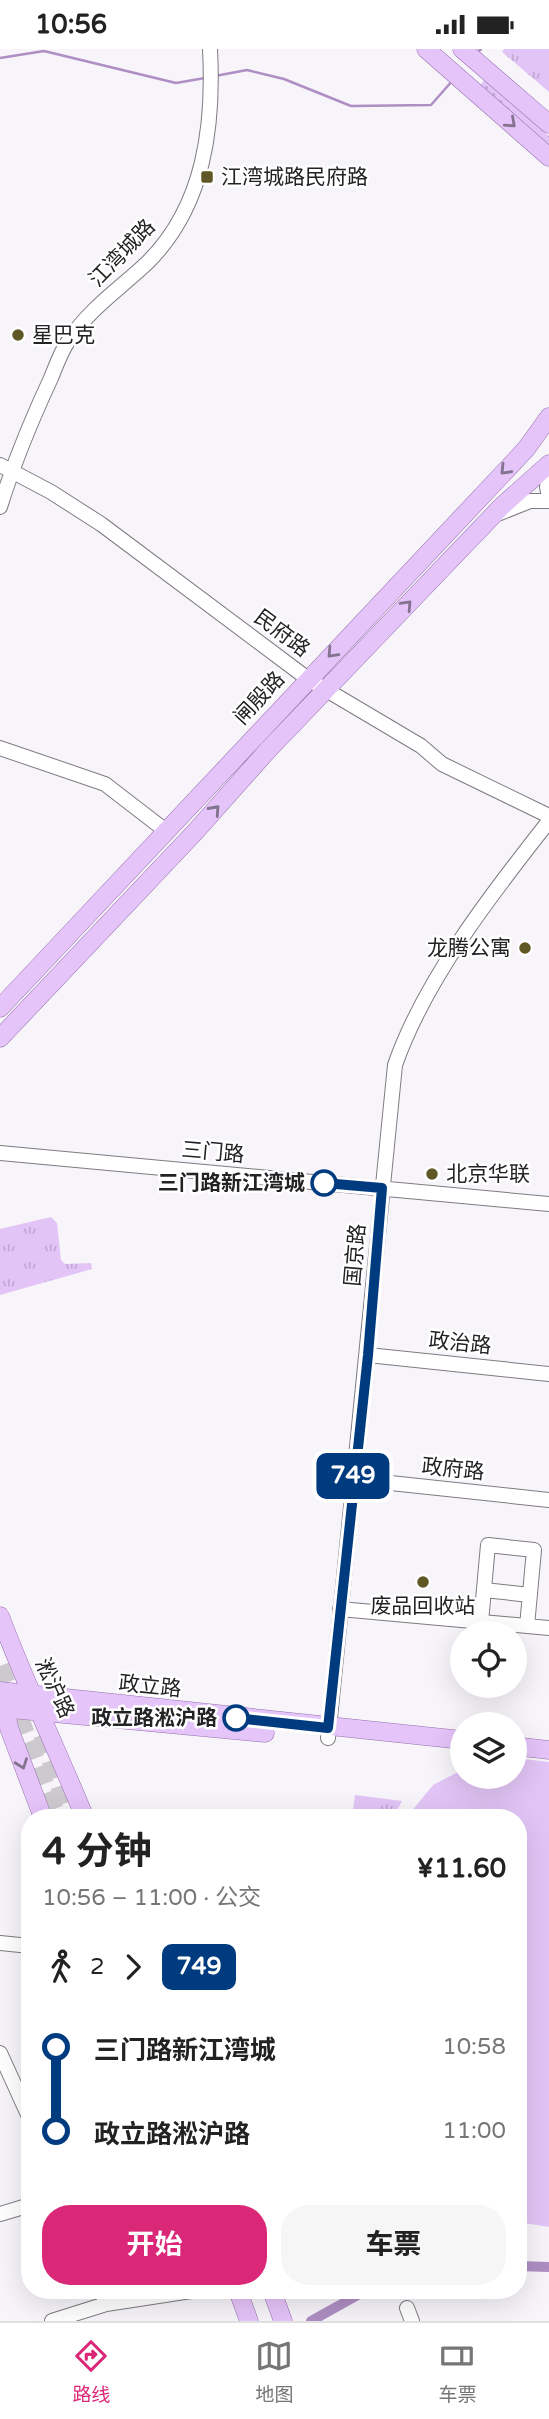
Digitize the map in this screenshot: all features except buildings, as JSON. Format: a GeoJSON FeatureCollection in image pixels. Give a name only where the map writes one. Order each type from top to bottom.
{"type":"FeatureCollection","features":[{"type":"Feature","properties":{"kind":"main road"},"geometry":{"type":"LineString","coordinates":[[462,49],[549,124]]}},
{"type":"Feature","properties":{"kind":"main road"},"geometry":{"type":"LineString","coordinates":[[433,55],[549,157]]}},
{"type":"Feature","properties":{"kind":"main road","name":"闸殷路"},"geometry":{"type":"LineString","coordinates":[[0,1008],[363,619],[526,449],[549,417]]}},
{"type":"Feature","properties":{"kind":"main road","name":"闸殷路"},"geometry":{"type":"LineString","coordinates":[[0,1038],[326,689],[489,519],[549,464]]}},
{"type":"Feature","properties":{"kind":"main road"},"geometry":{"type":"LineString","coordinates":[[363,619],[363,632],[369,635],[387,627]]}},
{"type":"Feature","properties":{"kind":"main road"},"geometry":{"type":"LineString","coordinates":[[242,750],[262,735],[270,740],[268,750]]}},
{"type":"Feature","properties":{"kind":"main road"},"geometry":{"type":"LineString","coordinates":[[1,1028],[124,898],[195,832]]}},
{"type":"Feature","properties":{"kind":"main road"},"geometry":{"type":"LineString","coordinates":[[0,1016],[71,941],[127,872]]}},
{"type":"Feature","properties":{"kind":"main road","name":"淞沪路"},"geometry":{"type":"LineString","coordinates":[[0,1616],[29,1695],[42,1712],[81,1809]]}},
{"type":"Feature","properties":{"kind":"main road","name":"政立路"},"geometry":{"type":"LineString","coordinates":[[2,1696],[29,1695],[450,1748]]}},
{"type":"Feature","properties":{"kind":"main road"},"geometry":{"type":"LineString","coordinates":[[2,1696],[40,1809]]}},
{"type":"Feature","properties":{"kind":"main road","name":"政立路"},"geometry":{"type":"LineString","coordinates":[[2,1696],[42,1712],[450,1739]]}},
{"type":"Feature","properties":{"kind":"main road"},"geometry":{"type":"LineString","coordinates":[[527,1747],[549,1750]]}},
{"type":"Feature","properties":{"kind":"main road"},"geometry":{"type":"LineString","coordinates":[[527,1756],[549,1759]]}},
{"type":"Feature","properties":{"kind":"main road"},"geometry":{"type":"LineString","coordinates":[[239,2299],[242,2321]]}},
{"type":"Feature","properties":{"kind":"main road"},"geometry":{"type":"LineString","coordinates":[[241,2299],[249,2321]]}},
{"type":"Feature","properties":{"kind":"main road"},"geometry":{"type":"LineString","coordinates":[[275,2299],[281,2317]]}},
{"type":"Feature","properties":{"kind":"street","name":"江湾城路"},"geometry":{"type":"LineString","coordinates":[[0,507],[6,467],[69,340],[99,306],[150,259],[181,218],[202,162],[211,124],[210,49]]}},
{"type":"Feature","properties":{"kind":"street","name":"民府路"},"geometry":{"type":"LineString","coordinates":[[6,467],[101,524],[308,679],[421,745],[443,764],[549,818]]}},
{"type":"Feature","properties":{"kind":"street"},"geometry":{"type":"LineString","coordinates":[[489,519],[523,503],[549,499],[549,476]]}},
{"type":"Feature","properties":{"kind":"street"},"geometry":{"type":"LineString","coordinates":[[0,748],[105,784],[166,831]]}},
{"type":"Feature","properties":{"kind":"street","name":"国京路"},"geometry":{"type":"LineString","coordinates":[[328,1733],[368,1355],[393,1075],[408,1027],[496,888],[549,818]]}},
{"type":"Feature","properties":{"kind":"street","name":"三门路"},"geometry":{"type":"LineString","coordinates":[[0,1153],[549,1204]]}},
{"type":"Feature","properties":{"kind":"street","name":"政治路"},"geometry":{"type":"LineString","coordinates":[[368,1355],[549,1374]]}},
{"type":"Feature","properties":{"kind":"street","name":"政府路"},"geometry":{"type":"LineString","coordinates":[[353,1479],[549,1500]]}},
{"type":"Feature","properties":{"kind":"street"},"geometry":{"type":"LineString","coordinates":[[481,1621],[488,1545],[534,1550],[527,1626],[549,1628]]}},
{"type":"Feature","properties":{"kind":"street"},"geometry":{"type":"LineString","coordinates":[[484,1590],[530,1595]]}},
{"type":"Feature","properties":{"kind":"street"},"geometry":{"type":"LineString","coordinates":[[340,1609],[470,1621]]}},
{"type":"Feature","properties":{"kind":"street"},"geometry":{"type":"LineString","coordinates":[[0,1943],[21,1945]]}},
{"type":"Feature","properties":{"kind":"street"},"geometry":{"type":"LineString","coordinates":[[2,2061],[21,2100]]}},
{"type":"Feature","properties":{"kind":"street"},"geometry":{"type":"LineString","coordinates":[[0,2214],[21,2207]]}},
{"type":"Feature","properties":{"kind":"street"},"geometry":{"type":"LineString","coordinates":[[52,2321],[99,2299]]}},
{"type":"Feature","properties":{"kind":"green space"},"geometry":{"type":"Polygon","coordinates":[[[504,49],[549,49],[549,92],[502,52],[504,49]]]}},
{"type":"Feature","properties":{"kind":"green space"},"geometry":{"type":"Polygon","coordinates":[[[484,80],[549,136],[549,148],[480,86],[484,80]]]}},
{"type":"Feature","properties":{"kind":"green space"},"geometry":{"type":"Polygon","coordinates":[[[51,1217],[57,1223],[61,1260],[65,1264],[91,1263],[92,1269],[0,1295],[0,1229],[51,1217]]]}},
{"type":"Feature","properties":{"kind":"green space"},"geometry":{"type":"Polygon","coordinates":[[[527,1759],[549,1762],[549,2227],[527,2223],[527,1809],[413,1809],[433,1785],[450,1776],[450,1789],[527,1789],[527,1759]]]}},
{"type":"Feature","properties":{"kind":"green space"},"geometry":{"type":"Polygon","coordinates":[[[355,1795],[402,1801],[398,1809],[353,1809],[355,1795]]]}},
{"type":"Feature","properties":{"kind":"waterway"},"geometry":{"type":"LineString","coordinates":[[476,54],[481,49]]}},
{"type":"Feature","properties":{"kind":"waterway"},"geometry":{"type":"LineString","coordinates":[[0,58],[44,51],[176,83],[205,78]]}},
{"type":"Feature","properties":{"kind":"waterway"},"geometry":{"type":"LineString","coordinates":[[215,76],[247,70],[284,79],[351,106],[431,105],[453,80]]}},
{"type":"Feature","properties":{"kind":"waterway"},"geometry":{"type":"LineString","coordinates":[[527,2266],[549,2267]]}},
{"type":"Feature","properties":{"kind":"waterway"},"geometry":{"type":"LineString","coordinates":[[311,2321],[351,2299]]}},
{"type":"Feature","properties":{"kind":"tunnel"},"geometry":{"type":"LineString","coordinates":[[0,1666],[55,1809]]}},
{"type":"Feature","properties":{"kind":"tunnel"},"geometry":{"type":"LineString","coordinates":[[42,1735],[67,1809]]}},
{"type":"Feature","properties":{"kind":"bus line","name":"749"},"geometry":{"type":"LineString","coordinates":[[236,1718],[328,1728],[368,1355],[382,1188],[324,1183]]}},
{"type":"Feature","properties":{"kind":"place","name":"江湾城路民府路"},"geometry":{"type":"Point","coordinates":[207,177]}},
{"type":"Feature","properties":{"kind":"place","name":"星巴克"},"geometry":{"type":"Point","coordinates":[18,335]}},
{"type":"Feature","properties":{"kind":"place","name":"龙腾公寓"},"geometry":{"type":"Point","coordinates":[525,948]}},
{"type":"Feature","properties":{"kind":"place","name":"北京华联"},"geometry":{"type":"Point","coordinates":[432,1174]}},
{"type":"Feature","properties":{"kind":"place","name":"三门路新江湾城"},"geometry":{"type":"Point","coordinates":[324,1183]}},
{"type":"Feature","properties":{"kind":"place","name":"废品回收站"},"geometry":{"type":"Point","coordinates":[423,1582]}},
{"type":"Feature","properties":{"kind":"place","name":"政立路淞沪路"},"geometry":{"type":"Point","coordinates":[236,1718]}}]}
